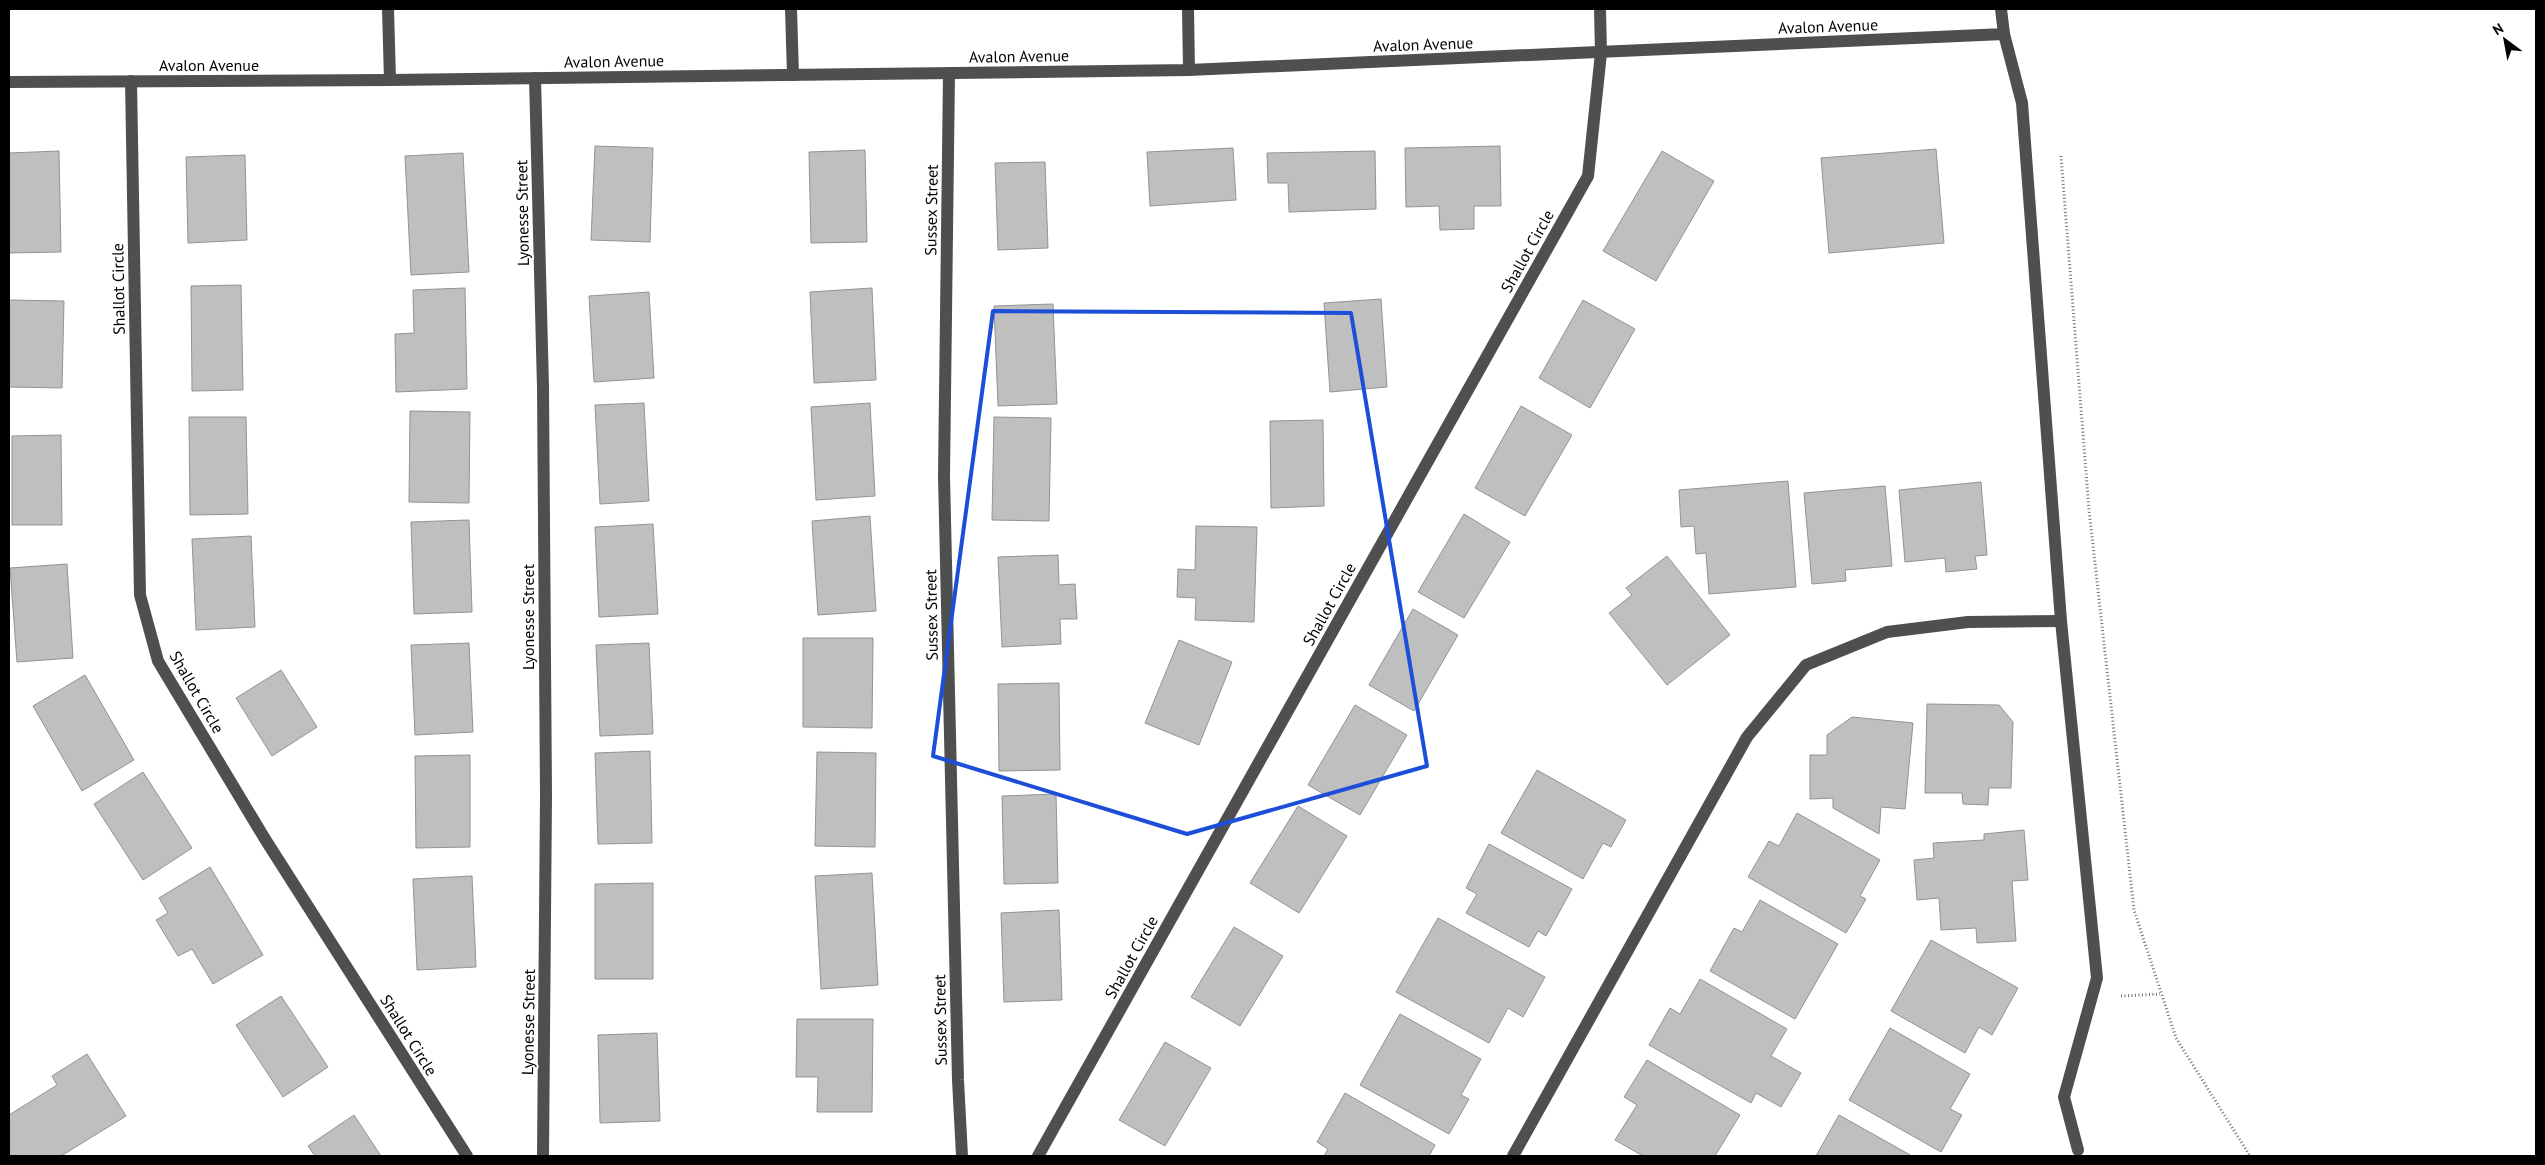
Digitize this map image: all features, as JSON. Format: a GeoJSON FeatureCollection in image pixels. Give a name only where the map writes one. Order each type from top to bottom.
{"type":"FeatureCollection","features":[{"type":"Feature","properties":{"kind":"street"},"geometry":{"type":"LineString","coordinates":[[388,9],[390,80]]}},
{"type":"Feature","properties":{"kind":"street"},"geometry":{"type":"LineString","coordinates":[[792,9],[792,76]]}},
{"type":"Feature","properties":{"kind":"street"},"geometry":{"type":"LineString","coordinates":[[1188,9],[1188,70]]}},
{"type":"Feature","properties":{"kind":"street","name":"Shallot Circle"},"geometry":{"type":"LineString","coordinates":[[1038,1156],[1588,176],[1601,53],[1600,9]]}},
{"type":"Feature","properties":{"kind":"street"},"geometry":{"type":"LineString","coordinates":[[2001,9],[2004,34],[2022,103],[2061,622],[2097,978],[2064,1097],[2078,1150]]}},
{"type":"Feature","properties":{"kind":"street","name":"Avalon Avenue"},"geometry":{"type":"LineString","coordinates":[[9,82],[792,76],[1188,70],[2004,34]]}},
{"type":"Feature","properties":{"kind":"street","name":"Sussex Street"},"geometry":{"type":"LineString","coordinates":[[949,73],[944,476],[958,1080],[962,1156]]}},
{"type":"Feature","properties":{"kind":"street","name":"Lyonesse Street"},"geometry":{"type":"LineString","coordinates":[[535,78],[543,386],[546,796],[543,1156]]}},
{"type":"Feature","properties":{"kind":"street","name":"Shallot Circle"},"geometry":{"type":"LineString","coordinates":[[131,81],[140,595],[158,660],[265,839],[467,1156]]}},
{"type":"Feature","properties":{"kind":"street"},"geometry":{"type":"LineString","coordinates":[[1513,1156],[1747,737],[1806,665],[1887,632],[1968,622],[2061,622]]}},
{"type":"Feature","properties":{"kind":"path"},"geometry":{"type":"LineString","coordinates":[[2060,156],[2089,510],[2134,910],[2176,1038],[2250,1156]]}},
{"type":"Feature","properties":{"kind":"path"},"geometry":{"type":"LineString","coordinates":[[2092,997],[2160,994]]}},
{"type":"Feature","properties":{"kind":"highlighted area"},"geometry":{"type":"Polygon","coordinates":[[[993,311],[1351,313],[1427,766],[1187,834],[933,756],[993,311]]]}},
{"type":"Feature","properties":{"kind":"building"},"geometry":{"type":"Polygon","coordinates":[[[595,146],[653,148],[650,242],[591,240],[595,146]]]}},
{"type":"Feature","properties":{"kind":"building"},"geometry":{"type":"Polygon","coordinates":[[[1500,146],[1501,206],[1474,206],[1474,229],[1440,230],[1439,206],[1406,207],[1405,148],[1500,146]]]}},
{"type":"Feature","properties":{"kind":"building"},"geometry":{"type":"Polygon","coordinates":[[[1233,148],[1236,200],[1150,206],[1147,152],[1233,148]]]}},
{"type":"Feature","properties":{"kind":"building"},"geometry":{"type":"Polygon","coordinates":[[[1936,149],[1944,243],[1829,253],[1821,158],[1936,149]]]}},
{"type":"Feature","properties":{"kind":"building"},"geometry":{"type":"Polygon","coordinates":[[[865,150],[867,242],[811,243],[809,152],[865,150]]]}},
{"type":"Feature","properties":{"kind":"building"},"geometry":{"type":"Polygon","coordinates":[[[59,151],[61,252],[9,253],[9,153],[59,151]]]}},
{"type":"Feature","properties":{"kind":"building"},"geometry":{"type":"Polygon","coordinates":[[[1375,151],[1376,209],[1289,212],[1288,183],[1268,183],[1267,153],[1375,151]]]}},
{"type":"Feature","properties":{"kind":"building"},"geometry":{"type":"Polygon","coordinates":[[[1662,151],[1714,181],[1656,281],[1603,251],[1662,151]]]}},
{"type":"Feature","properties":{"kind":"building"},"geometry":{"type":"Polygon","coordinates":[[[463,153],[469,272],[411,275],[405,156],[463,153]]]}},
{"type":"Feature","properties":{"kind":"building"},"geometry":{"type":"Polygon","coordinates":[[[245,155],[247,240],[188,243],[186,157],[245,155]]]}},
{"type":"Feature","properties":{"kind":"building"},"geometry":{"type":"Polygon","coordinates":[[[1045,162],[1048,248],[998,250],[995,163],[1045,162]]]}},
{"type":"Feature","properties":{"kind":"building"},"geometry":{"type":"Polygon","coordinates":[[[241,285],[243,390],[192,391],[191,286],[241,285]]]}},
{"type":"Feature","properties":{"kind":"building"},"geometry":{"type":"Polygon","coordinates":[[[465,288],[467,389],[396,392],[395,334],[414,333],[413,290],[465,288]]]}},
{"type":"Feature","properties":{"kind":"building"},"geometry":{"type":"Polygon","coordinates":[[[872,288],[876,380],[814,383],[810,292],[872,288]]]}},
{"type":"Feature","properties":{"kind":"building"},"geometry":{"type":"Polygon","coordinates":[[[649,292],[654,378],[594,382],[589,296],[649,292]]]}},
{"type":"Feature","properties":{"kind":"building"},"geometry":{"type":"Polygon","coordinates":[[[1381,299],[1387,387],[1330,392],[1324,303],[1381,299]]]}},
{"type":"Feature","properties":{"kind":"building"},"geometry":{"type":"Polygon","coordinates":[[[9,300],[64,301],[62,388],[9,387],[9,300]]]}},
{"type":"Feature","properties":{"kind":"building"},"geometry":{"type":"Polygon","coordinates":[[[1583,300],[1635,329],[1590,408],[1539,378],[1583,300]]]}},
{"type":"Feature","properties":{"kind":"building"},"geometry":{"type":"Polygon","coordinates":[[[1053,304],[1057,404],[998,406],[994,306],[1053,304]]]}},
{"type":"Feature","properties":{"kind":"building"},"geometry":{"type":"Polygon","coordinates":[[[644,403],[649,501],[600,504],[595,405],[644,403]]]}},
{"type":"Feature","properties":{"kind":"building"},"geometry":{"type":"Polygon","coordinates":[[[870,403],[875,496],[816,500],[811,407],[870,403]]]}},
{"type":"Feature","properties":{"kind":"building"},"geometry":{"type":"Polygon","coordinates":[[[1521,406],[1572,435],[1525,516],[1475,488],[1521,406]]]}},
{"type":"Feature","properties":{"kind":"building"},"geometry":{"type":"Polygon","coordinates":[[[410,411],[470,412],[469,503],[409,502],[410,411]]]}},
{"type":"Feature","properties":{"kind":"building"},"geometry":{"type":"Polygon","coordinates":[[[189,417],[246,417],[248,514],[190,515],[189,417]]]}},
{"type":"Feature","properties":{"kind":"building"},"geometry":{"type":"Polygon","coordinates":[[[994,417],[1051,418],[1049,521],[992,520],[994,417]]]}},
{"type":"Feature","properties":{"kind":"building"},"geometry":{"type":"Polygon","coordinates":[[[1323,420],[1324,506],[1271,508],[1270,421],[1323,420]]]}},
{"type":"Feature","properties":{"kind":"building"},"geometry":{"type":"Polygon","coordinates":[[[61,435],[62,525],[12,525],[12,436],[61,435]]]}},
{"type":"Feature","properties":{"kind":"building"},"geometry":{"type":"Polygon","coordinates":[[[1788,481],[1796,587],[1709,594],[1706,553],[1696,554],[1694,526],[1681,527],[1679,490],[1788,481]]]}},
{"type":"Feature","properties":{"kind":"building"},"geometry":{"type":"Polygon","coordinates":[[[1981,482],[1987,555],[1975,556],[1977,569],[1946,572],[1945,558],[1905,562],[1899,490],[1981,482]]]}},
{"type":"Feature","properties":{"kind":"building"},"geometry":{"type":"Polygon","coordinates":[[[1885,486],[1892,566],[1845,570],[1846,581],[1812,584],[1804,493],[1885,486]]]}},
{"type":"Feature","properties":{"kind":"building"},"geometry":{"type":"Polygon","coordinates":[[[1464,514],[1510,542],[1464,618],[1418,592],[1464,514]]]}},
{"type":"Feature","properties":{"kind":"building"},"geometry":{"type":"Polygon","coordinates":[[[870,516],[876,611],[818,615],[812,521],[870,516]]]}},
{"type":"Feature","properties":{"kind":"building"},"geometry":{"type":"Polygon","coordinates":[[[469,520],[472,612],[414,614],[411,522],[469,520]]]}},
{"type":"Feature","properties":{"kind":"building"},"geometry":{"type":"Polygon","coordinates":[[[653,524],[658,614],[599,617],[595,527],[653,524]]]}},
{"type":"Feature","properties":{"kind":"building"},"geometry":{"type":"Polygon","coordinates":[[[1196,526],[1257,527],[1254,622],[1195,620],[1196,598],[1177,597],[1178,569],[1195,570],[1196,526]]]}},
{"type":"Feature","properties":{"kind":"building"},"geometry":{"type":"Polygon","coordinates":[[[251,536],[255,627],[196,630],[192,539],[251,536]]]}},
{"type":"Feature","properties":{"kind":"building"},"geometry":{"type":"Polygon","coordinates":[[[1058,555],[1059,585],[1075,584],[1077,619],[1060,619],[1061,644],[1002,647],[998,557],[1058,555]]]}},
{"type":"Feature","properties":{"kind":"building"},"geometry":{"type":"Polygon","coordinates":[[[1667,556],[1730,635],[1667,685],[1609,613],[1632,595],[1626,588],[1667,556]]]}},
{"type":"Feature","properties":{"kind":"building"},"geometry":{"type":"Polygon","coordinates":[[[67,564],[73,658],[17,662],[10,568],[67,564]]]}},
{"type":"Feature","properties":{"kind":"building"},"geometry":{"type":"Polygon","coordinates":[[[1413,609],[1458,635],[1414,711],[1369,685],[1413,609]]]}},
{"type":"Feature","properties":{"kind":"building"},"geometry":{"type":"Polygon","coordinates":[[[803,638],[873,638],[872,728],[803,727],[803,638]]]}},
{"type":"Feature","properties":{"kind":"building"},"geometry":{"type":"Polygon","coordinates":[[[1179,640],[1232,662],[1199,745],[1145,723],[1179,640]]]}},
{"type":"Feature","properties":{"kind":"building"},"geometry":{"type":"Polygon","coordinates":[[[469,643],[473,732],[415,735],[411,645],[469,643]]]}},
{"type":"Feature","properties":{"kind":"building"},"geometry":{"type":"Polygon","coordinates":[[[649,643],[653,734],[600,736],[596,645],[649,643]]]}},
{"type":"Feature","properties":{"kind":"building"},"geometry":{"type":"Polygon","coordinates":[[[281,670],[317,727],[272,756],[236,698],[281,670]]]}},
{"type":"Feature","properties":{"kind":"building"},"geometry":{"type":"Polygon","coordinates":[[[85,675],[134,760],[82,791],[33,706],[85,675]]]}},
{"type":"Feature","properties":{"kind":"building"},"geometry":{"type":"Polygon","coordinates":[[[1059,683],[1060,770],[999,771],[998,684],[1059,683]]]}},
{"type":"Feature","properties":{"kind":"building"},"geometry":{"type":"Polygon","coordinates":[[[1927,704],[1999,705],[2013,722],[2011,788],[1989,788],[1988,805],[1963,804],[1962,793],[1925,793],[1927,704]]]}},
{"type":"Feature","properties":{"kind":"building"},"geometry":{"type":"Polygon","coordinates":[[[1355,705],[1407,735],[1360,815],[1308,785],[1355,705]]]}},
{"type":"Feature","properties":{"kind":"building"},"geometry":{"type":"Polygon","coordinates":[[[1852,717],[1913,723],[1905,809],[1881,807],[1879,834],[1833,808],[1833,798],[1810,799],[1810,755],[1827,755],[1827,735],[1852,717]]]}},
{"type":"Feature","properties":{"kind":"building"},"geometry":{"type":"Polygon","coordinates":[[[650,751],[652,843],[598,844],[595,753],[650,751]]]}},
{"type":"Feature","properties":{"kind":"building"},"geometry":{"type":"Polygon","coordinates":[[[817,752],[876,753],[875,847],[815,846],[817,752]]]}},
{"type":"Feature","properties":{"kind":"building"},"geometry":{"type":"Polygon","coordinates":[[[470,755],[470,847],[416,848],[415,756],[470,755]]]}},
{"type":"Feature","properties":{"kind":"building"},"geometry":{"type":"Polygon","coordinates":[[[1537,770],[1626,820],[1611,847],[1603,843],[1583,879],[1501,833],[1537,770]]]}},
{"type":"Feature","properties":{"kind":"building"},"geometry":{"type":"Polygon","coordinates":[[[143,772],[192,848],[143,880],[94,804],[143,772]]]}},
{"type":"Feature","properties":{"kind":"building"},"geometry":{"type":"Polygon","coordinates":[[[1056,794],[1058,883],[1004,884],[1002,796],[1056,794]]]}},
{"type":"Feature","properties":{"kind":"building"},"geometry":{"type":"Polygon","coordinates":[[[1298,806],[1347,836],[1299,913],[1250,883],[1298,806]]]}},
{"type":"Feature","properties":{"kind":"building"},"geometry":{"type":"Polygon","coordinates":[[[1797,813],[1880,860],[1860,896],[1866,899],[1846,933],[1748,877],[1769,841],[1779,846],[1797,813]]]}},
{"type":"Feature","properties":{"kind":"building"},"geometry":{"type":"Polygon","coordinates":[[[2024,830],[2028,880],[2012,881],[2016,941],[1977,943],[1976,928],[1941,930],[1939,898],[1917,900],[1914,860],[1934,858],[1933,843],[1984,840],[1984,834],[2024,830]]]}},
{"type":"Feature","properties":{"kind":"building"},"geometry":{"type":"Polygon","coordinates":[[[1489,844],[1572,889],[1546,936],[1538,931],[1529,947],[1466,913],[1477,894],[1466,888],[1489,844]]]}},
{"type":"Feature","properties":{"kind":"building"},"geometry":{"type":"Polygon","coordinates":[[[210,867],[263,955],[213,984],[192,949],[178,956],[156,920],[168,913],[159,898],[210,867]]]}},
{"type":"Feature","properties":{"kind":"building"},"geometry":{"type":"Polygon","coordinates":[[[872,873],[878,985],[821,989],[815,876],[872,873]]]}},
{"type":"Feature","properties":{"kind":"building"},"geometry":{"type":"Polygon","coordinates":[[[472,876],[476,967],[417,970],[413,879],[472,876]]]}},
{"type":"Feature","properties":{"kind":"building"},"geometry":{"type":"Polygon","coordinates":[[[653,883],[653,979],[595,979],[595,884],[653,883]]]}},
{"type":"Feature","properties":{"kind":"building"},"geometry":{"type":"Polygon","coordinates":[[[1760,900],[1838,944],[1795,1019],[1710,971],[1734,928],[1742,932],[1760,900]]]}},
{"type":"Feature","properties":{"kind":"building"},"geometry":{"type":"Polygon","coordinates":[[[1059,910],[1062,1000],[1004,1002],[1001,913],[1059,910]]]}},
{"type":"Feature","properties":{"kind":"building"},"geometry":{"type":"Polygon","coordinates":[[[1438,918],[1545,977],[1523,1017],[1508,1008],[1489,1043],[1396,992],[1438,918]]]}},
{"type":"Feature","properties":{"kind":"building"},"geometry":{"type":"Polygon","coordinates":[[[1234,927],[1283,956],[1240,1026],[1191,997],[1234,927]]]}},
{"type":"Feature","properties":{"kind":"building"},"geometry":{"type":"Polygon","coordinates":[[[1931,940],[2018,988],[1992,1035],[1979,1027],[1965,1053],[1891,1011],[1931,940]]]}},
{"type":"Feature","properties":{"kind":"building"},"geometry":{"type":"Polygon","coordinates":[[[1700,979],[1787,1029],[1771,1056],[1801,1073],[1781,1107],[1756,1093],[1751,1103],[1649,1045],[1670,1008],[1680,1014],[1700,979]]]}},
{"type":"Feature","properties":{"kind":"building"},"geometry":{"type":"Polygon","coordinates":[[[281,996],[328,1067],[283,1097],[236,1025],[281,996]]]}},
{"type":"Feature","properties":{"kind":"building"},"geometry":{"type":"Polygon","coordinates":[[[1400,1014],[1481,1059],[1461,1095],[1469,1099],[1449,1134],[1360,1085],[1400,1014]]]}},
{"type":"Feature","properties":{"kind":"building"},"geometry":{"type":"Polygon","coordinates":[[[797,1019],[873,1019],[872,1112],[817,1112],[818,1077],[796,1077],[797,1019]]]}},
{"type":"Feature","properties":{"kind":"building"},"geometry":{"type":"Polygon","coordinates":[[[1890,1028],[1970,1074],[1950,1109],[1962,1115],[1941,1152],[1849,1100],[1890,1028]]]}},
{"type":"Feature","properties":{"kind":"building"},"geometry":{"type":"Polygon","coordinates":[[[657,1033],[660,1121],[600,1123],[598,1035],[657,1033]]]}},
{"type":"Feature","properties":{"kind":"building"},"geometry":{"type":"Polygon","coordinates":[[[1165,1042],[1211,1068],[1165,1146],[1119,1120],[1165,1042]]]}},
{"type":"Feature","properties":{"kind":"building"},"geometry":{"type":"Polygon","coordinates":[[[87,1054],[126,1116],[61,1156],[9,1156],[9,1115],[57,1085],[52,1076],[87,1054]]]}},
{"type":"Feature","properties":{"kind":"building"},"geometry":{"type":"Polygon","coordinates":[[[1647,1060],[1740,1115],[1715,1156],[1643,1156],[1615,1140],[1637,1105],[1624,1097],[1647,1060]]]}},
{"type":"Feature","properties":{"kind":"building"},"geometry":{"type":"Polygon","coordinates":[[[1345,1093],[1435,1145],[1429,1156],[1324,1156],[1328,1149],[1317,1142],[1345,1093]]]}},
{"type":"Feature","properties":{"kind":"building"},"geometry":{"type":"Polygon","coordinates":[[[354,1115],[381,1156],[315,1156],[308,1146],[354,1115]]]}},
{"type":"Feature","properties":{"kind":"building"},"geometry":{"type":"Polygon","coordinates":[[[1839,1115],[1912,1156],[1816,1156],[1839,1115]]]}}]}
